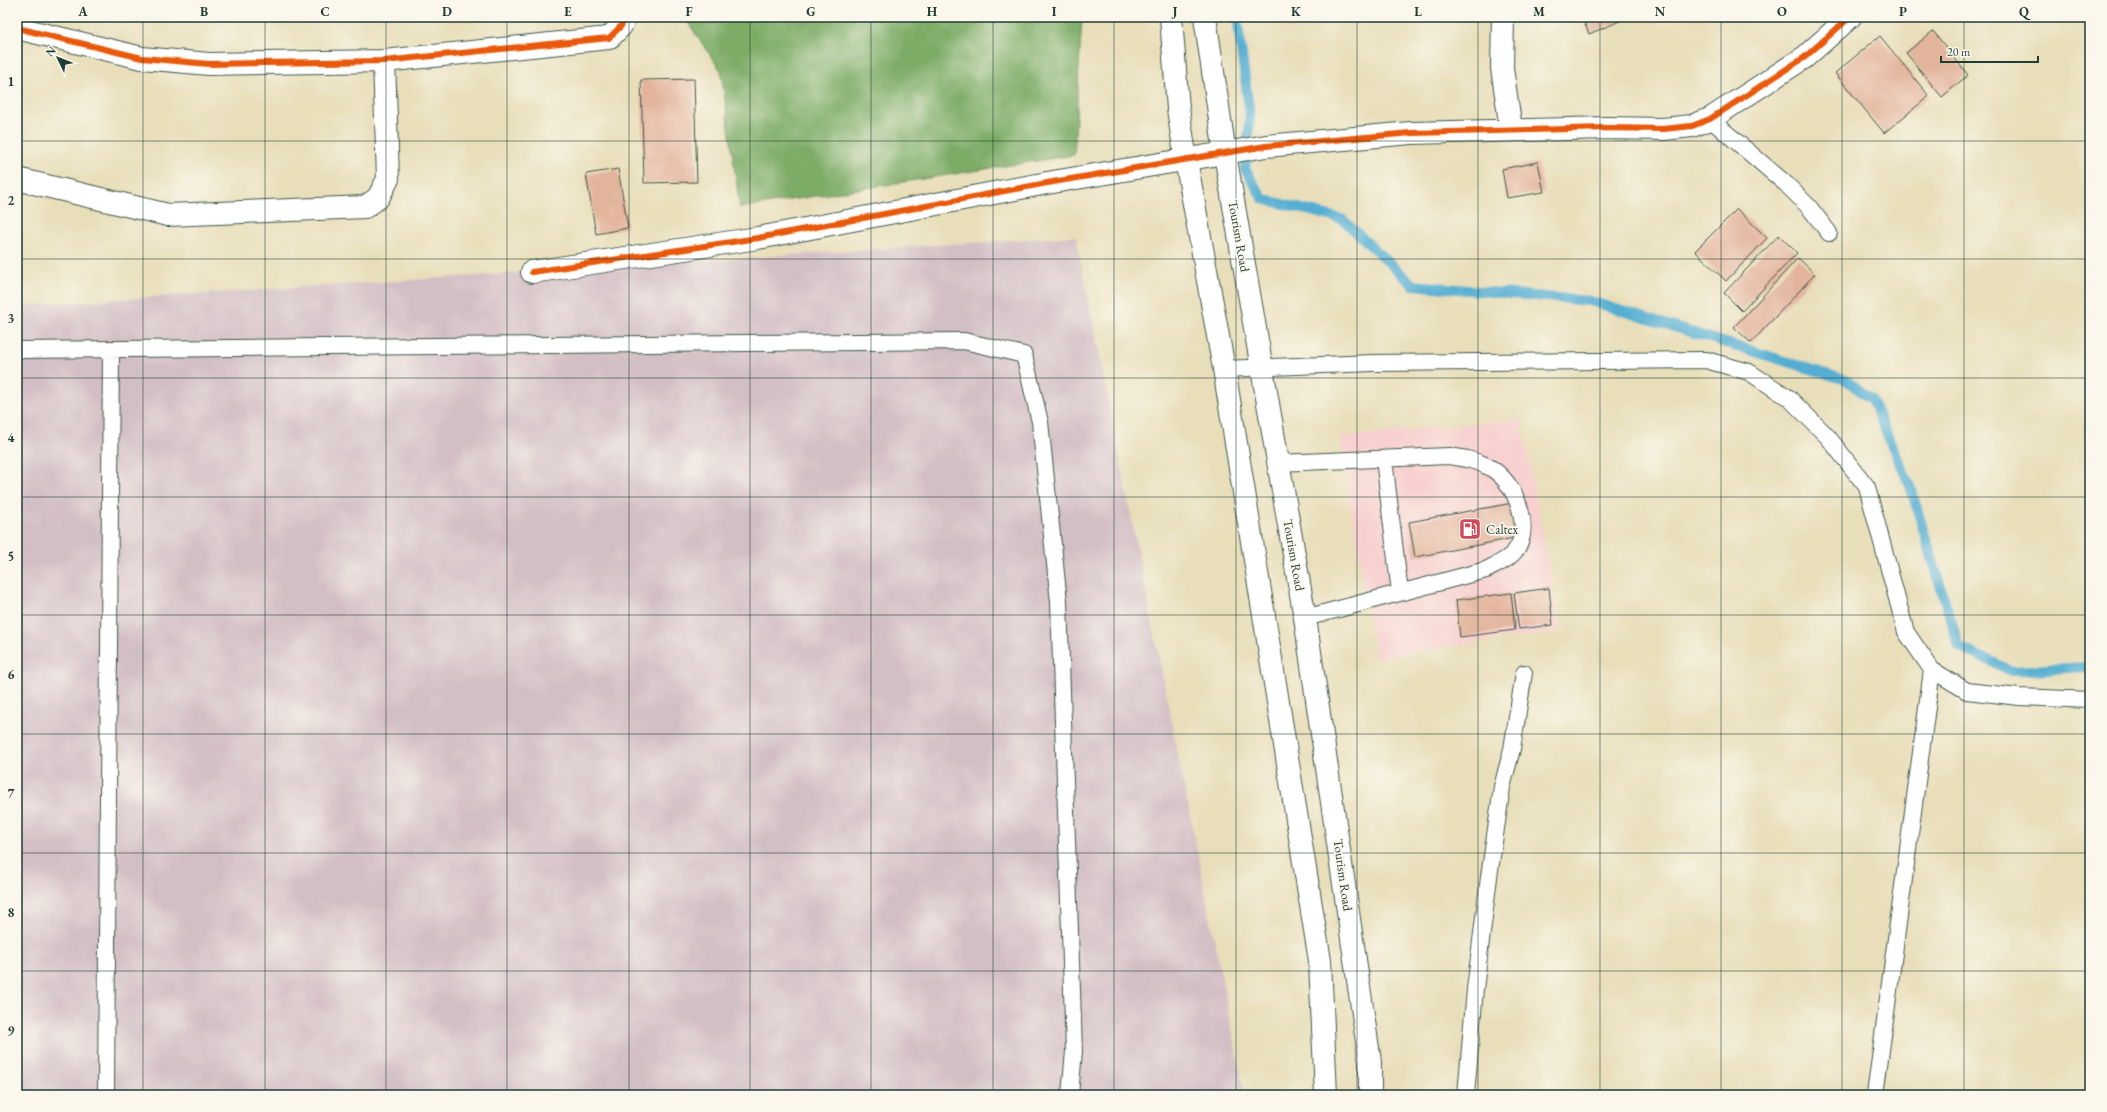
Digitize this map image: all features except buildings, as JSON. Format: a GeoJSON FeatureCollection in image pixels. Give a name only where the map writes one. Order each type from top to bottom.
{"type":"FeatureCollection","features":[{"type":"Feature","properties":{"kind":"street"},"geometry":{"type":"LineString","coordinates":[[17,28],[142,58],[209,64],[384,61],[609,38],[621,26],[625,17]]}},
{"type":"Feature","properties":{"kind":"street"},"geometry":{"type":"LineString","coordinates":[[1171,17],[1178,109],[1186,160],[1224,370],[1320,962],[1326,1095]]}},
{"type":"Feature","properties":{"kind":"street","name":"Tourism Road"},"geometry":{"type":"LineString","coordinates":[[1205,17],[1229,153],[1261,367],[1305,618],[1370,1062],[1370,1095]]}},
{"type":"Feature","properties":{"kind":"street"},"geometry":{"type":"LineString","coordinates":[[1503,17],[1502,68],[1511,129]]}},
{"type":"Feature","properties":{"kind":"street"},"geometry":{"type":"LineString","coordinates":[[532,272],[758,238],[1047,183],[1266,146],[1410,133],[1511,129],[1608,128],[1663,130],[1692,126],[1710,119],[1805,57],[1850,17]]}},
{"type":"Feature","properties":{"kind":"street"},"geometry":{"type":"LineString","coordinates":[[17,179],[168,215],[365,207],[378,198],[388,179],[384,61]]}},
{"type":"Feature","properties":{"kind":"lane"},"geometry":{"type":"LineString","coordinates":[[1710,119],[1786,184],[1830,233]]}},
{"type":"Feature","properties":{"kind":"lane"},"geometry":{"type":"LineString","coordinates":[[17,350],[964,341],[1024,355],[1040,422],[1059,602],[1074,1051],[1070,1095]]}},
{"type":"Feature","properties":{"kind":"lane"},"geometry":{"type":"LineString","coordinates":[[106,1095],[111,349]]}},
{"type":"Feature","properties":{"kind":"lane"},"geometry":{"type":"LineString","coordinates":[[1224,370],[1261,367],[1373,363],[1706,360],[1749,372],[1789,398],[1828,437],[1867,487],[1906,632],[1932,670],[1967,691],[2019,697],[2090,700]]}},
{"type":"Feature","properties":{"kind":"lane"},"geometry":{"type":"LineString","coordinates":[[1277,463],[1449,456],[1472,459],[1490,468],[1503,477],[1512,490],[1519,508],[1523,531],[1517,548],[1506,559],[1486,570],[1305,618]]}},
{"type":"Feature","properties":{"kind":"lane"},"geometry":{"type":"LineString","coordinates":[[1384,459],[1400,594]]}},
{"type":"Feature","properties":{"kind":"lane"},"geometry":{"type":"LineString","coordinates":[[1875,1095],[1884,1017],[1932,670]]}},
{"type":"Feature","properties":{"kind":"lane"},"geometry":{"type":"LineString","coordinates":[[1466,1095],[1475,989],[1489,877],[1502,787],[1512,749],[1524,673]]}},
{"type":"Feature","properties":{"kind":"shaded area"},"geometry":{"type":"Polygon","coordinates":[[[1076,236],[1245,1095],[17,1095],[17,306],[1076,236]]]}},
{"type":"Feature","properties":{"kind":"shaded area"},"geometry":{"type":"Polygon","coordinates":[[[1521,419],[1561,631],[1375,657],[1340,437],[1521,419]]]}},
{"type":"Feature","properties":{"kind":"green space"},"geometry":{"type":"Polygon","coordinates":[[[684,17],[1082,17],[1074,155],[740,208],[721,71],[684,17]]]}},
{"type":"Feature","properties":{"kind":"waterway"},"geometry":{"type":"LineString","coordinates":[[1237,17],[1250,117],[1245,169],[1263,199],[1342,219],[1413,285],[1590,301],[1846,380],[1871,399],[1910,486],[1959,647],[2012,671],[2086,667],[2090,665]]}},
{"type":"Feature","properties":{"kind":"cycle path"},"geometry":{"type":"LineString","coordinates":[[17,28],[142,58],[209,64],[384,61],[609,38],[621,26],[625,17]]}},
{"type":"Feature","properties":{"kind":"cycle path"},"geometry":{"type":"LineString","coordinates":[[532,272],[758,238],[1047,183],[1266,146],[1411,133],[1608,128],[1663,129],[1692,126],[1710,119],[1805,57],[1850,17]]}},
{"type":"Feature","properties":{"kind":"place","name":"Caltex"},"geometry":{"type":"Point","coordinates":[1470,529]}}]}
